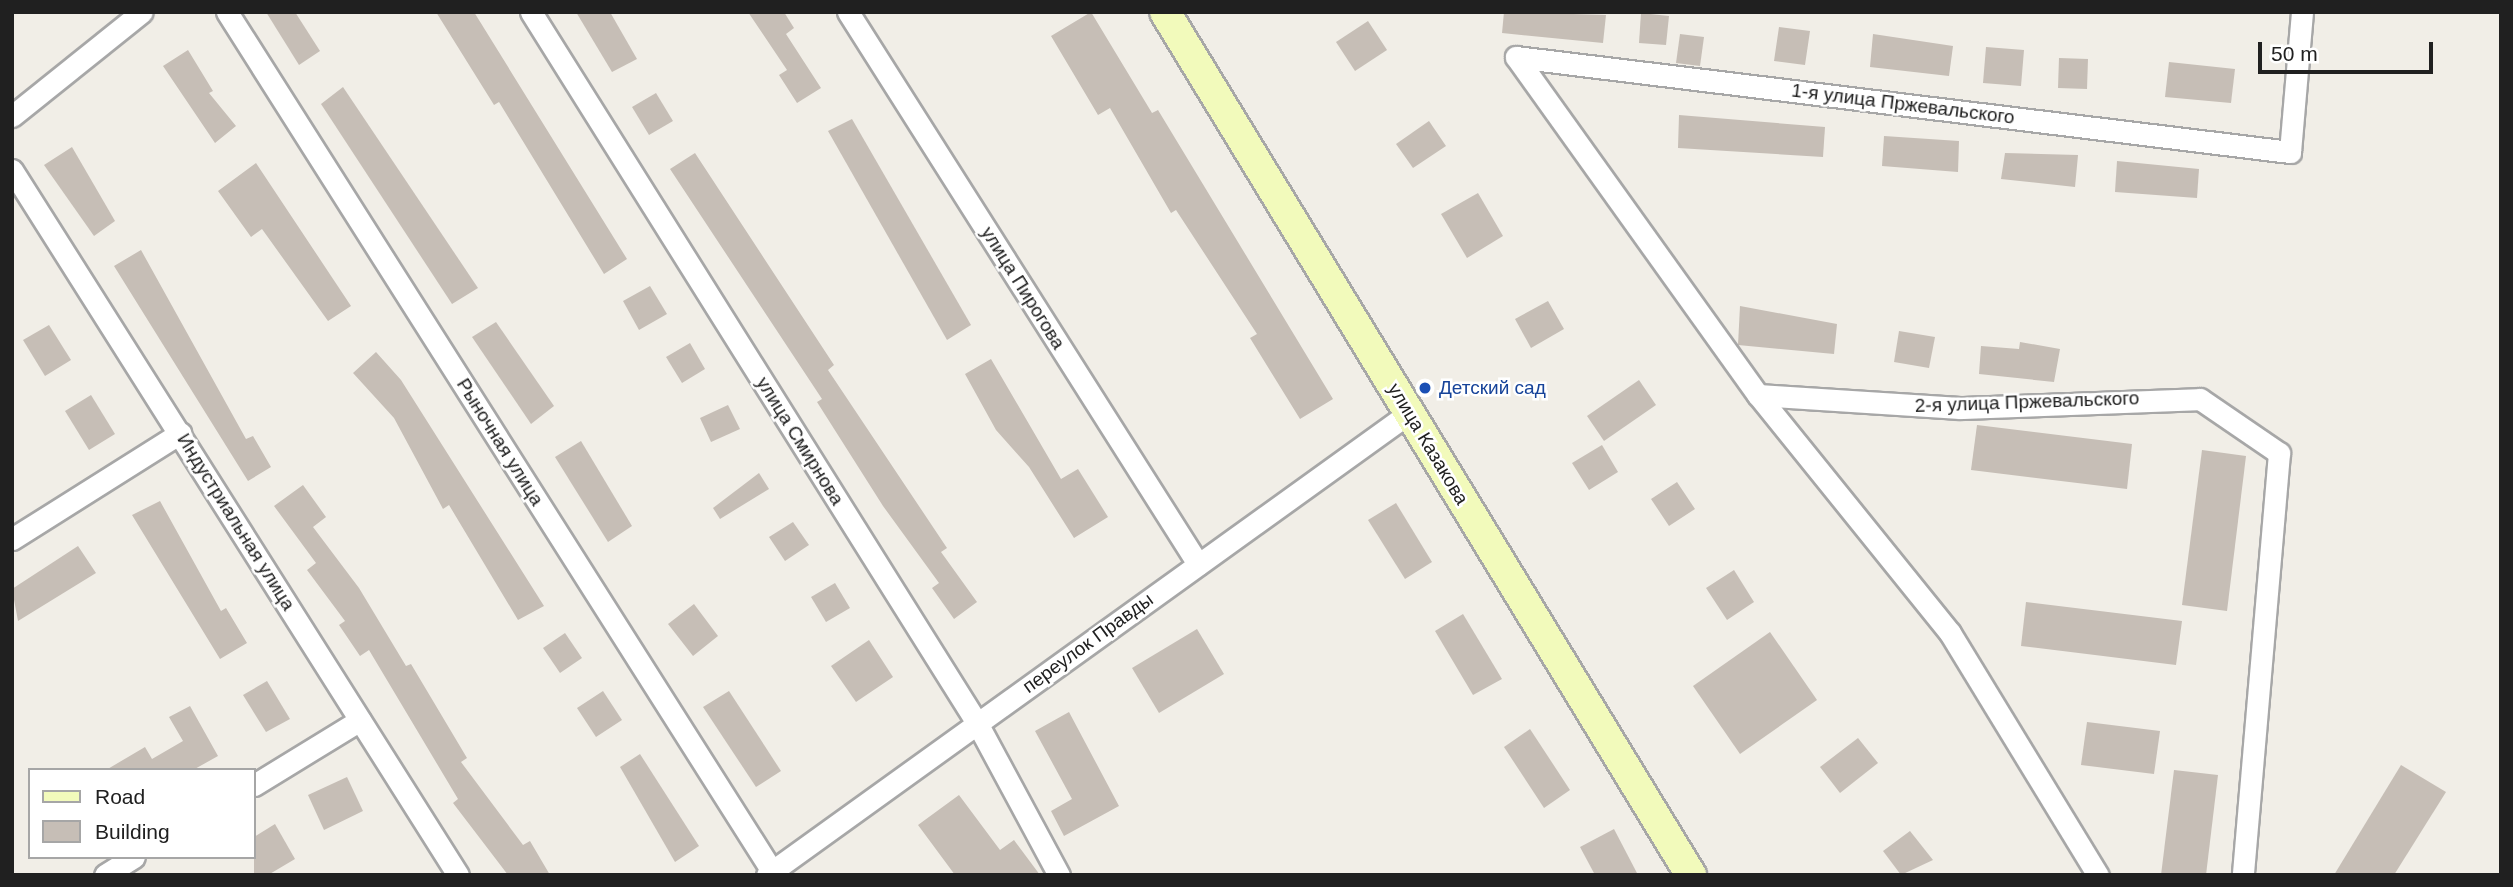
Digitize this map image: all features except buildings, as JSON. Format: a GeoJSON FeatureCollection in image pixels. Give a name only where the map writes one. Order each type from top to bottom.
{"type":"FeatureCollection","features":[{"type":"Feature","properties":{"kind":"main road","name":"улица Казакова"},"geometry":{"type":"LineString","coordinates":[[1165,12],[1691,875]]}},
{"type":"Feature","properties":{"kind":"street"},"geometry":{"type":"LineString","coordinates":[[12,116],[142,12]]}},
{"type":"Feature","properties":{"kind":"street","name":"Рыночная улица"},"geometry":{"type":"LineString","coordinates":[[227,12],[770,873]]}},
{"type":"Feature","properties":{"kind":"street","name":"улица Смирнова"},"geometry":{"type":"LineString","coordinates":[[531,12],[977,723],[1059,875]]}},
{"type":"Feature","properties":{"kind":"street","name":"улица Пирогова"},"geometry":{"type":"LineString","coordinates":[[848,12],[1198,564]]}},
{"type":"Feature","properties":{"kind":"street","name":"1-я улица Пржевальского"},"geometry":{"type":"LineString","coordinates":[[1758,395],[1516,57],[2290,152],[2302,12]]}},
{"type":"Feature","properties":{"kind":"street","name":"Индустриальная улица"},"geometry":{"type":"LineString","coordinates":[[12,170],[458,875]]}},
{"type":"Feature","properties":{"kind":"street"},"geometry":{"type":"LineString","coordinates":[[1758,395],[1950,633],[2098,875]]}},
{"type":"Feature","properties":{"kind":"street","name":"2-я улица Пржевальского"},"geometry":{"type":"LineString","coordinates":[[1758,395],[1960,408],[2200,399],[2279,453],[2243,875]]}},
{"type":"Feature","properties":{"kind":"street","name":"переулок Правды"},"geometry":{"type":"LineString","coordinates":[[770,873],[1409,413]]}},
{"type":"Feature","properties":{"kind":"street"},"geometry":{"type":"LineString","coordinates":[[12,539],[180,433]]}},
{"type":"Feature","properties":{"kind":"street"},"geometry":{"type":"LineString","coordinates":[[256,784],[360,720]]}},
{"type":"Feature","properties":{"kind":"street"},"geometry":{"type":"LineString","coordinates":[[105,875],[131,859]]}},
{"type":"Feature","properties":{"kind":"place","name":"Детский сад"},"geometry":{"type":"Point","coordinates":[1425,388]}}]}
